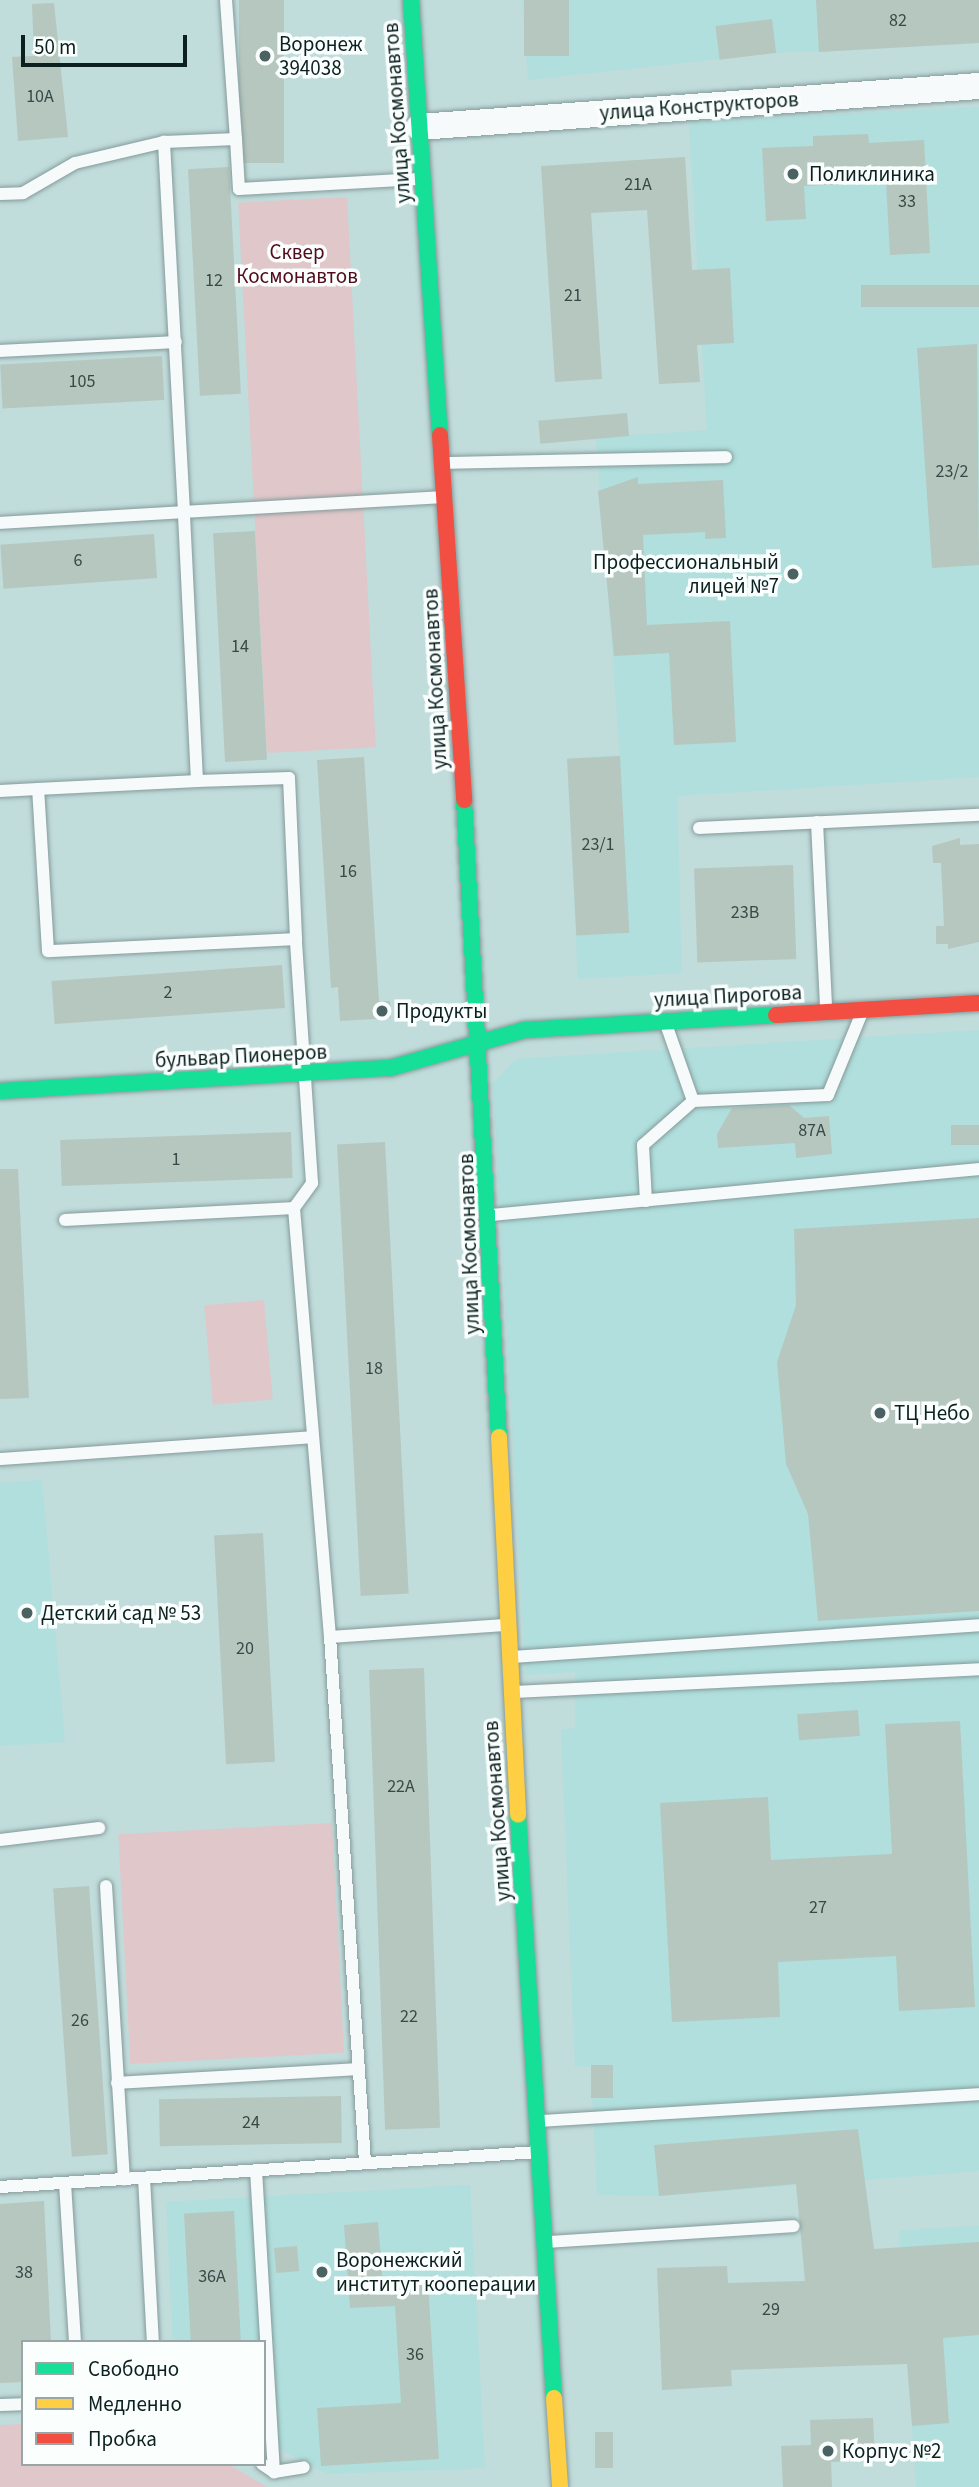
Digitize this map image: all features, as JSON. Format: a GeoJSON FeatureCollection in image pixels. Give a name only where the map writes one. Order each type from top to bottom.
{"type":"FeatureCollection","features":[{"type":"Feature","properties":{"kind":"main road","name":"улица Космонавтов"},"geometry":{"type":"LineString","coordinates":[[411,0],[446,497],[480,1043],[506,1625],[548,2242],[560,2487]]}},
{"type":"Feature","properties":{"kind":"main road","name":"улица Пирогова"},"geometry":{"type":"LineString","coordinates":[[480,1043],[524,1030],[979,1003]]}},
{"type":"Feature","properties":{"kind":"main road","name":"бульвар Пионеров"},"geometry":{"type":"LineString","coordinates":[[0,1091],[390,1068],[480,1043]]}},
{"type":"Feature","properties":{"kind":"street","name":"улица Конструкторов"},"geometry":{"type":"LineString","coordinates":[[419,127],[979,86]]}},
{"type":"Feature","properties":{"kind":"lane"},"geometry":{"type":"LineString","coordinates":[[226,0],[240,189],[422,179]]}},
{"type":"Feature","properties":{"kind":"lane"},"geometry":{"type":"LineString","coordinates":[[0,194],[23,193],[75,163],[164,142],[236,139]]}},
{"type":"Feature","properties":{"kind":"lane"},"geometry":{"type":"LineString","coordinates":[[164,142],[197,781]]}},
{"type":"Feature","properties":{"kind":"lane"},"geometry":{"type":"LineString","coordinates":[[0,351],[176,342]]}},
{"type":"Feature","properties":{"kind":"lane"},"geometry":{"type":"LineString","coordinates":[[443,463],[726,457]]}},
{"type":"Feature","properties":{"kind":"lane"},"geometry":{"type":"LineString","coordinates":[[0,523],[446,497]]}},
{"type":"Feature","properties":{"kind":"lane"},"geometry":{"type":"LineString","coordinates":[[0,791],[289,779],[303,1073],[312,1183],[294,1208],[330,1637],[365,2162]]}},
{"type":"Feature","properties":{"kind":"lane"},"geometry":{"type":"LineString","coordinates":[[38,789],[48,951],[296,939]]}},
{"type":"Feature","properties":{"kind":"lane"},"geometry":{"type":"LineString","coordinates":[[699,828],[979,815]]}},
{"type":"Feature","properties":{"kind":"lane"},"geometry":{"type":"LineString","coordinates":[[817,822],[827,1012]]}},
{"type":"Feature","properties":{"kind":"lane"},"geometry":{"type":"LineString","coordinates":[[646,1200],[643,1145],[693,1101],[828,1094],[863,1010]]}},
{"type":"Feature","properties":{"kind":"lane"},"geometry":{"type":"LineString","coordinates":[[664,1020],[693,1101]]}},
{"type":"Feature","properties":{"kind":"lane"},"geometry":{"type":"LineString","coordinates":[[489,1216],[979,1169]]}},
{"type":"Feature","properties":{"kind":"lane"},"geometry":{"type":"LineString","coordinates":[[65,1220],[294,1208]]}},
{"type":"Feature","properties":{"kind":"lane"},"geometry":{"type":"LineString","coordinates":[[0,1459],[312,1437]]}},
{"type":"Feature","properties":{"kind":"lane"},"geometry":{"type":"LineString","coordinates":[[330,1637],[506,1625]]}},
{"type":"Feature","properties":{"kind":"lane"},"geometry":{"type":"LineString","coordinates":[[508,1658],[979,1625]]}},
{"type":"Feature","properties":{"kind":"lane"},"geometry":{"type":"LineString","coordinates":[[510,1692],[979,1669]]}},
{"type":"Feature","properties":{"kind":"lane"},"geometry":{"type":"LineString","coordinates":[[0,1840],[99,1828]]}},
{"type":"Feature","properties":{"kind":"lane"},"geometry":{"type":"LineString","coordinates":[[106,1886],[124,2179]]}},
{"type":"Feature","properties":{"kind":"lane"},"geometry":{"type":"LineString","coordinates":[[117,2083],[358,2069]]}},
{"type":"Feature","properties":{"kind":"lane"},"geometry":{"type":"LineString","coordinates":[[540,2120],[979,2094]]}},
{"type":"Feature","properties":{"kind":"lane"},"geometry":{"type":"LineString","coordinates":[[0,2187],[542,2152]]}},
{"type":"Feature","properties":{"kind":"lane"},"geometry":{"type":"LineString","coordinates":[[256,2170],[274,2472]]}},
{"type":"Feature","properties":{"kind":"lane"},"geometry":{"type":"LineString","coordinates":[[144,2178],[153,2340]]}},
{"type":"Feature","properties":{"kind":"lane"},"geometry":{"type":"LineString","coordinates":[[65,2183],[75,2340]]}},
{"type":"Feature","properties":{"kind":"lane"},"geometry":{"type":"LineString","coordinates":[[548,2242],[793,2226]]}},
{"type":"Feature","properties":{"kind":"lane"},"geometry":{"type":"LineString","coordinates":[[0,2405],[21,2404]]}},
{"type":"Feature","properties":{"kind":"lane"},"geometry":{"type":"LineString","coordinates":[[265,2466],[274,2472],[304,2467]]}},
{"type":"Feature","properties":{"kind":"shaded area"},"geometry":{"type":"Polygon","coordinates":[[[522,0],[979,0],[979,43],[776,53],[528,80],[522,0]]]}},
{"type":"Feature","properties":{"kind":"shaded area","name":"Профессиональный лицей №7"},"geometry":{"type":"Polygon","coordinates":[[[979,107],[979,777],[677,796],[682,973],[578,979],[567,758],[620,755],[596,438],[707,430],[689,122],[979,107]]]}},
{"type":"Feature","properties":{"kind":"shaded area"},"geometry":{"type":"Polygon","coordinates":[[[979,1030],[979,2171],[659,2196],[597,2195],[591,2066],[575,2067],[561,1730],[575,1728],[575,1672],[526,1675],[493,1083],[516,1059],[979,1030]]]}},
{"type":"Feature","properties":{"kind":"shaded area","name":"Детский сад № 53"},"geometry":{"type":"Polygon","coordinates":[[[42,1480],[65,1742],[0,1746],[0,1483],[42,1480]]]}},
{"type":"Feature","properties":{"kind":"shaded area","name":"Воронежский институт кооперации"},"geometry":{"type":"Polygon","coordinates":[[[470,2185],[485,2468],[327,2474],[266,2441],[266,2340],[173,2340],[166,2202],[470,2185]]]}},
{"type":"Feature","properties":{"kind":"shaded area"},"geometry":{"type":"Polygon","coordinates":[[[979,2226],[979,2487],[916,2487],[899,2230],[979,2226]]]}},
{"type":"Feature","properties":{"kind":"green space","name":"Сквер Космонавтов"},"geometry":{"type":"Polygon","coordinates":[[[347,197],[376,747],[267,753],[238,203],[347,197]]]}},
{"type":"Feature","properties":{"kind":"green space"},"geometry":{"type":"Polygon","coordinates":[[[264,1300],[273,1400],[213,1405],[204,1305],[264,1300]]]}},
{"type":"Feature","properties":{"kind":"green space"},"geometry":{"type":"Polygon","coordinates":[[[332,1823],[344,2053],[130,2064],[118,1834],[332,1823]]]}},
{"type":"Feature","properties":{"kind":"green space"},"geometry":{"type":"Polygon","coordinates":[[[21,2424],[21,2466],[231,2466],[267,2487],[0,2487],[0,2425],[21,2424]]]}},
{"type":"Feature","properties":{"kind":"building"},"geometry":{"type":"Polygon","coordinates":[[[239,0],[284,0],[284,163],[239,163],[239,0]]]}},
{"type":"Feature","properties":{"kind":"building"},"geometry":{"type":"Polygon","coordinates":[[[524,0],[569,0],[569,56],[524,56],[524,0]]]}},
{"type":"Feature","properties":{"kind":"building"},"geometry":{"type":"Polygon","coordinates":[[[816,0],[979,0],[979,43],[819,52],[816,0]]]}},
{"type":"Feature","properties":{"kind":"building"},"geometry":{"type":"Polygon","coordinates":[[[54,3],[68,137],[18,141],[12,57],[34,56],[32,4],[54,3]]]}},
{"type":"Feature","properties":{"kind":"building"},"geometry":{"type":"Polygon","coordinates":[[[772,19],[776,53],[720,60],[715,26],[772,19]]]}},
{"type":"Feature","properties":{"kind":"building"},"geometry":{"type":"Polygon","coordinates":[[[868,134],[869,143],[924,140],[930,253],[890,255],[886,182],[804,186],[806,219],[766,221],[762,148],[813,146],[813,136],[868,134]]]}},
{"type":"Feature","properties":{"kind":"building"},"geometry":{"type":"Polygon","coordinates":[[[685,157],[692,270],[730,268],[734,343],[697,345],[700,382],[659,384],[647,210],[591,213],[602,379],[555,382],[541,166],[685,157]]]}},
{"type":"Feature","properties":{"kind":"building"},"geometry":{"type":"Polygon","coordinates":[[[229,167],[241,394],[200,396],[188,169],[229,167]]]}},
{"type":"Feature","properties":{"kind":"building"},"geometry":{"type":"Polygon","coordinates":[[[861,285],[979,285],[979,307],[861,307],[861,285]]]}},
{"type":"Feature","properties":{"kind":"building"},"geometry":{"type":"Polygon","coordinates":[[[977,344],[979,565],[932,568],[917,348],[977,344]]]}},
{"type":"Feature","properties":{"kind":"building"},"geometry":{"type":"Polygon","coordinates":[[[162,356],[164,400],[3,408],[0,364],[162,356]]]}},
{"type":"Feature","properties":{"kind":"building"},"geometry":{"type":"Polygon","coordinates":[[[627,413],[629,436],[540,444],[538,421],[627,413]]]}},
{"type":"Feature","properties":{"kind":"building"},"geometry":{"type":"Polygon","coordinates":[[[638,477],[638,484],[723,480],[726,538],[705,539],[705,532],[643,535],[647,625],[730,621],[736,742],[674,745],[669,653],[614,656],[598,491],[638,477]]]}},
{"type":"Feature","properties":{"kind":"building"},"geometry":{"type":"Polygon","coordinates":[[[255,531],[267,760],[225,762],[213,533],[255,531]]]}},
{"type":"Feature","properties":{"kind":"building"},"geometry":{"type":"Polygon","coordinates":[[[154,534],[157,578],[3,589],[0,545],[154,534]]]}},
{"type":"Feature","properties":{"kind":"building"},"geometry":{"type":"Polygon","coordinates":[[[620,756],[629,933],[576,936],[567,759],[620,756]]]}},
{"type":"Feature","properties":{"kind":"building"},"geometry":{"type":"Polygon","coordinates":[[[364,757],[379,1001],[390,1001],[391,1018],[340,1021],[338,987],[331,988],[317,760],[364,757]]]}},
{"type":"Feature","properties":{"kind":"building"},"geometry":{"type":"Polygon","coordinates":[[[960,838],[960,845],[979,844],[979,942],[948,949],[948,944],[936,944],[936,926],[944,926],[941,863],[933,863],[932,846],[960,838]]]}},
{"type":"Feature","properties":{"kind":"building"},"geometry":{"type":"Polygon","coordinates":[[[793,865],[796,959],[697,962],[694,868],[793,865]]]}},
{"type":"Feature","properties":{"kind":"building"},"geometry":{"type":"Polygon","coordinates":[[[282,965],[285,1008],[55,1024],[52,981],[282,965]]]}},
{"type":"Feature","properties":{"kind":"building"},"geometry":{"type":"Polygon","coordinates":[[[789,1105],[804,1118],[829,1116],[832,1154],[796,1158],[795,1143],[718,1148],[717,1134],[732,1108],[789,1105]]]}},
{"type":"Feature","properties":{"kind":"building"},"geometry":{"type":"Polygon","coordinates":[[[951,1125],[979,1125],[979,1145],[951,1145],[951,1125]]]}},
{"type":"Feature","properties":{"kind":"building"},"geometry":{"type":"Polygon","coordinates":[[[291,1132],[293,1178],[62,1186],[60,1140],[291,1132]]]}},
{"type":"Feature","properties":{"kind":"building"},"geometry":{"type":"Polygon","coordinates":[[[385,1142],[409,1593],[361,1596],[337,1145],[385,1142]]]}},
{"type":"Feature","properties":{"kind":"building"},"geometry":{"type":"Polygon","coordinates":[[[0,1169],[18,1169],[29,1398],[0,1399],[0,1169]]]}},
{"type":"Feature","properties":{"kind":"building","name":"ТЦ Небо"},"geometry":{"type":"Polygon","coordinates":[[[979,1218],[979,1611],[818,1621],[808,1514],[786,1464],[777,1362],[796,1305],[794,1229],[979,1218]]]}},
{"type":"Feature","properties":{"kind":"building"},"geometry":{"type":"Polygon","coordinates":[[[263,1533],[275,1762],[226,1764],[214,1536],[263,1533]]]}},
{"type":"Feature","properties":{"kind":"building"},"geometry":{"type":"Polygon","coordinates":[[[424,1668],[440,2128],[385,2130],[369,1670],[424,1668]]]}},
{"type":"Feature","properties":{"kind":"building"},"geometry":{"type":"Polygon","coordinates":[[[858,1710],[860,1736],[799,1740],[797,1714],[858,1710]]]}},
{"type":"Feature","properties":{"kind":"building"},"geometry":{"type":"Polygon","coordinates":[[[960,1721],[975,2007],[899,2011],[896,1956],[778,1962],[780,2017],[672,2022],[660,1803],[768,1797],[771,1860],[892,1854],[885,1724],[960,1721]]]}},
{"type":"Feature","properties":{"kind":"building"},"geometry":{"type":"Polygon","coordinates":[[[89,1886],[108,2154],[72,2157],[53,1889],[89,1886]]]}},
{"type":"Feature","properties":{"kind":"building"},"geometry":{"type":"Polygon","coordinates":[[[591,2065],[613,2065],[613,2098],[591,2098],[591,2065]]]}},
{"type":"Feature","properties":{"kind":"building"},"geometry":{"type":"Polygon","coordinates":[[[341,2096],[342,2143],[160,2146],[159,2099],[341,2096]]]}},
{"type":"Feature","properties":{"kind":"building"},"geometry":{"type":"Polygon","coordinates":[[[858,2129],[874,2249],[979,2242],[979,2335],[943,2338],[949,2423],[912,2426],[907,2364],[731,2370],[732,2386],[662,2390],[657,2268],[727,2266],[728,2283],[805,2281],[796,2184],[659,2196],[654,2145],[858,2129]]]}},
{"type":"Feature","properties":{"kind":"building"},"geometry":{"type":"Polygon","coordinates":[[[44,2201],[51,2340],[21,2340],[21,2382],[0,2383],[0,2204],[44,2201]]]}},
{"type":"Feature","properties":{"kind":"building"},"geometry":{"type":"Polygon","coordinates":[[[234,2211],[241,2340],[191,2340],[184,2214],[234,2211]]]}},
{"type":"Feature","properties":{"kind":"building"},"geometry":{"type":"Polygon","coordinates":[[[378,2222],[383,2285],[428,2283],[439,2459],[321,2466],[317,2408],[401,2403],[395,2306],[350,2308],[344,2225],[378,2222]]]}},
{"type":"Feature","properties":{"kind":"building"},"geometry":{"type":"Polygon","coordinates":[[[297,2246],[299,2271],[276,2273],[274,2248],[297,2246]]]}},
{"type":"Feature","properties":{"kind":"building","name":"Корпус №2"},"geometry":{"type":"Polygon","coordinates":[[[873,2418],[875,2460],[831,2462],[832,2487],[783,2487],[781,2446],[811,2445],[810,2420],[873,2418]]]}},
{"type":"Feature","properties":{"kind":"building"},"geometry":{"type":"Polygon","coordinates":[[[595,2432],[613,2432],[613,2468],[595,2468],[595,2432]]]}},
{"type":"Feature","properties":{"kind":"traffic: fast"},"geometry":{"type":"LineString","coordinates":[[411,0],[440,435]]}},
{"type":"Feature","properties":{"kind":"traffic: fast"},"geometry":{"type":"LineString","coordinates":[[464,800],[499,1437]]}},
{"type":"Feature","properties":{"kind":"traffic: fast"},"geometry":{"type":"LineString","coordinates":[[0,1091],[390,1068],[524,1030],[776,1015]]}},
{"type":"Feature","properties":{"kind":"traffic: fast"},"geometry":{"type":"LineString","coordinates":[[518,1815],[554,2398]]}},
{"type":"Feature","properties":{"kind":"traffic: slow"},"geometry":{"type":"LineString","coordinates":[[499,1437],[518,1815]]}},
{"type":"Feature","properties":{"kind":"traffic: slow"},"geometry":{"type":"LineString","coordinates":[[554,2398],[560,2487]]}},
{"type":"Feature","properties":{"kind":"traffic: jam"},"geometry":{"type":"LineString","coordinates":[[440,435],[464,800]]}},
{"type":"Feature","properties":{"kind":"traffic: jam"},"geometry":{"type":"LineString","coordinates":[[776,1015],[979,1003]]}},
{"type":"Feature","properties":{"kind":"place","name":"Воронеж 394038"},"geometry":{"type":"Point","coordinates":[265,56]}},
{"type":"Feature","properties":{"kind":"place","name":"Поликлиника"},"geometry":{"type":"Point","coordinates":[793,174]}},
{"type":"Feature","properties":{"kind":"place","name":"Профессиональный лицей №7"},"geometry":{"type":"Point","coordinates":[793,574]}},
{"type":"Feature","properties":{"kind":"place","name":"Продукты"},"geometry":{"type":"Point","coordinates":[382,1011]}},
{"type":"Feature","properties":{"kind":"place","name":"ТЦ Небо"},"geometry":{"type":"Point","coordinates":[880,1413]}},
{"type":"Feature","properties":{"kind":"place","name":"Детский сад № 53"},"geometry":{"type":"Point","coordinates":[27,1613]}},
{"type":"Feature","properties":{"kind":"place","name":"Воронежский институт кооперации"},"geometry":{"type":"Point","coordinates":[322,2272]}},
{"type":"Feature","properties":{"kind":"place","name":"Корпус №2"},"geometry":{"type":"Point","coordinates":[828,2451]}}]}
